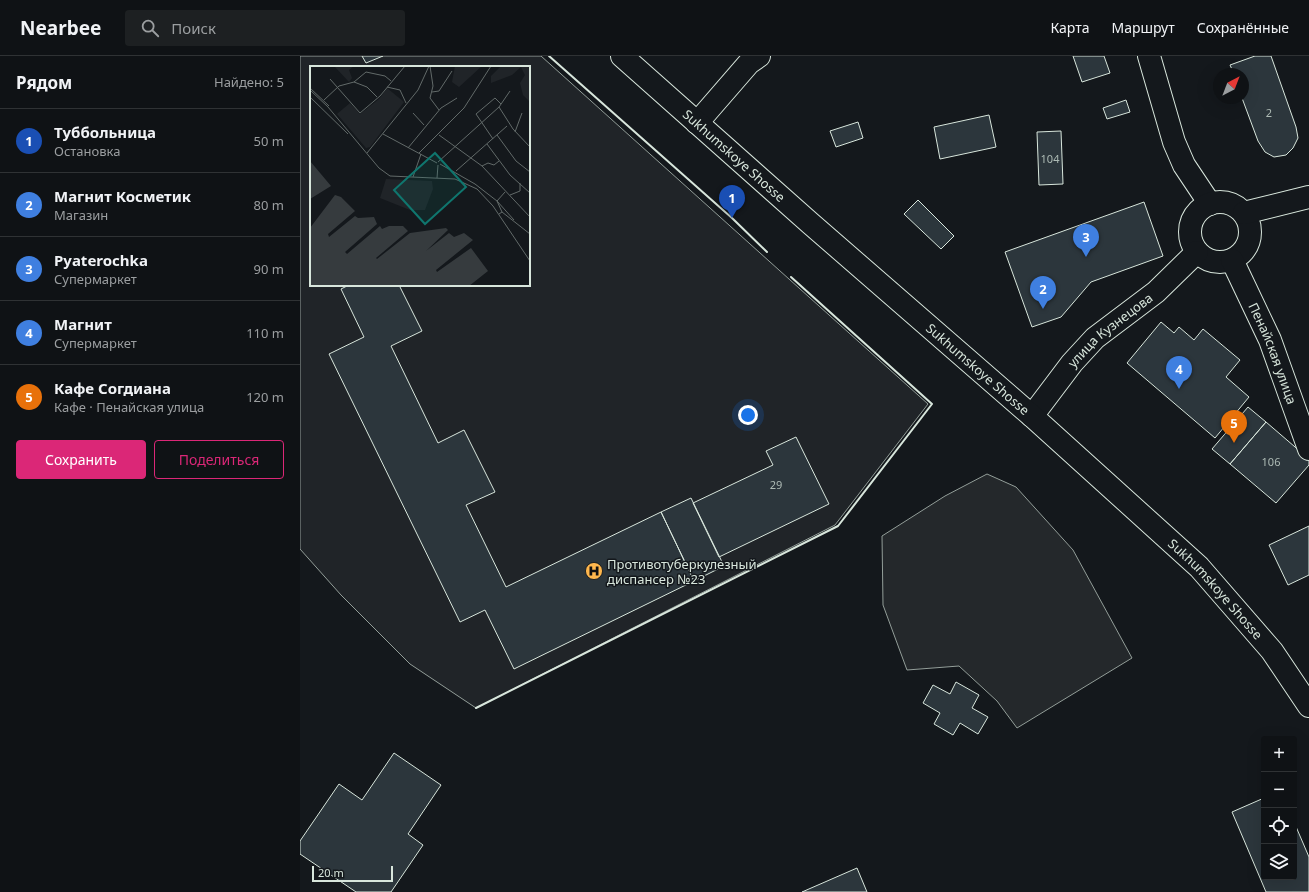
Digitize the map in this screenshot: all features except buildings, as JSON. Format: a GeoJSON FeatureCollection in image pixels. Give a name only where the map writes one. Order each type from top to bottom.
{"type":"FeatureCollection","features":[{"type":"Feature","properties":{"kind":"main road","name":"Sukhumskoye Shosse"},"geometry":{"type":"LineString","coordinates":[[622,56],[810,223],[1032,416],[1199,567],[1272,651],[1309,706]]}},
{"type":"Feature","properties":{"kind":"main road"},"geometry":{"type":"LineString","coordinates":[[697,123],[749,63],[759,56]]}},
{"type":"Feature","properties":{"kind":"main road"},"geometry":{"type":"LineString","coordinates":[[1148,56],[1174,142],[1184,165],[1210,204]]}},
{"type":"Feature","properties":{"kind":"main road"},"geometry":{"type":"LineString","coordinates":[[1244,213],[1309,197]]}},
{"type":"Feature","properties":{"kind":"main road"},"geometry":{"type":"LineString","coordinates":[[1222,202],[1234,206],[1244,213],[1250,226],[1250,240],[1243,252],[1232,260],[1219,263],[1207,260],[1197,252],[1191,239],[1192,225],[1198,212],[1210,204],[1222,202]]}},
{"type":"Feature","properties":{"kind":"main road","name":"улица Кузнецова"},"geometry":{"type":"LineString","coordinates":[[1032,416],[1072,362],[1095,338],[1156,292],[1197,252]]}},
{"type":"Feature","properties":{"kind":"main road","name":"Пенайская улица"},"geometry":{"type":"LineString","coordinates":[[1232,260],[1270,340],[1309,449]]}},
{"type":"Feature","properties":{"kind":"shaded area"},"geometry":{"type":"Polygon","coordinates":[[[300,56],[541,56],[928,404],[835,525],[476,708],[410,664],[341,595],[300,549],[300,56]]]}},
{"type":"Feature","properties":{"kind":"shaded area"},"geometry":{"type":"Polygon","coordinates":[[[987,474],[1016,487],[1073,550],[1132,658],[1017,728],[997,701],[959,666],[907,670],[883,605],[882,536],[945,496],[987,474]]]}},
{"type":"Feature","properties":{"kind":"wall"},"geometry":{"type":"LineString","coordinates":[[549,56],[732,218],[767,252]]}},
{"type":"Feature","properties":{"kind":"wall"},"geometry":{"type":"LineString","coordinates":[[476,708],[838,526],[932,404],[791,277]]}},
{"type":"Feature","properties":{"kind":"place","name":"Туббольница"},"geometry":{"type":"Point","coordinates":[732,218]}},
{"type":"Feature","properties":{"kind":"place","name":"Pyaterochka"},"geometry":{"type":"Point","coordinates":[1086,257]}},
{"type":"Feature","properties":{"kind":"place","name":"Магнит Косметик"},"geometry":{"type":"Point","coordinates":[1043,309]}},
{"type":"Feature","properties":{"kind":"place","name":"Магнит"},"geometry":{"type":"Point","coordinates":[1179,389]}},
{"type":"Feature","properties":{"kind":"place","name":"Кафе Согдиана"},"geometry":{"type":"Point","coordinates":[1234,443]}},
{"type":"Feature","properties":{"kind":"place","name":"Противотуберкулезный диспансер №23"},"geometry":{"type":"Point","coordinates":[594,571]}}]}
